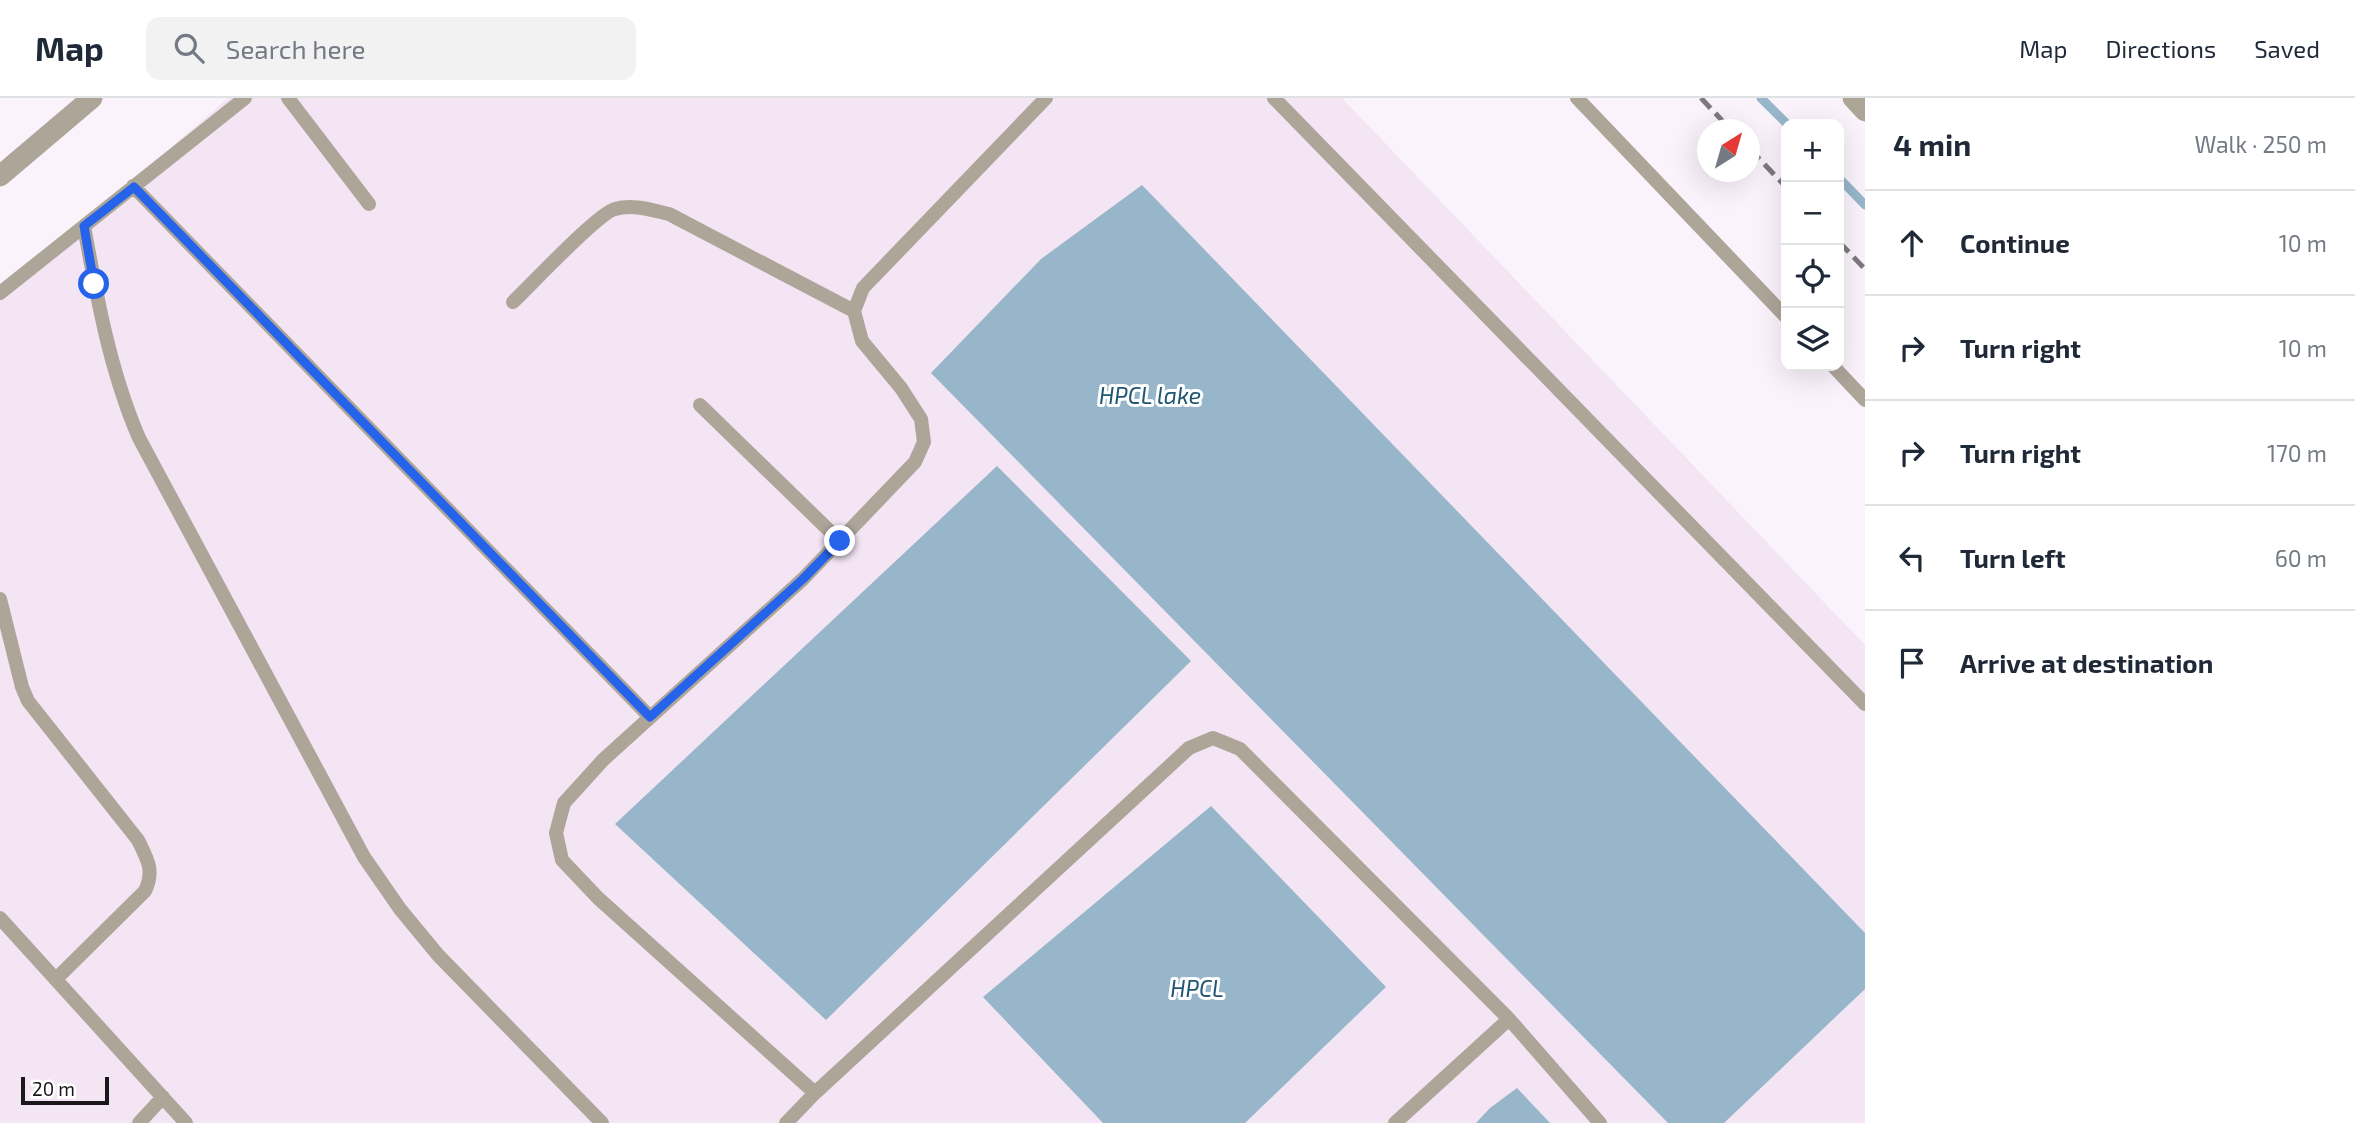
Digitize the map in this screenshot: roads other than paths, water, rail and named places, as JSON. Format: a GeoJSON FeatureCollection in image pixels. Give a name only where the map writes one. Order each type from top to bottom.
{"type":"FeatureCollection","features":[{"type":"Feature","properties":{"kind":"street"},"geometry":{"type":"LineString","coordinates":[[0,176],[92,98]]}},
{"type":"Feature","properties":{"kind":"street"},"geometry":{"type":"LineString","coordinates":[[1853,98],[1865,111]]}},
{"type":"Feature","properties":{"kind":"lane"},"geometry":{"type":"LineString","coordinates":[[0,293],[245,98]]}},
{"type":"Feature","properties":{"kind":"lane"},"geometry":{"type":"LineString","coordinates":[[288,98],[369,204]]}},
{"type":"Feature","properties":{"kind":"lane"},"geometry":{"type":"LineString","coordinates":[[815,1093],[598,898],[562,860],[556,833],[564,803],[603,760],[803,579],[915,462],[924,442],[921,419],[901,388],[862,341],[854,311],[863,288],[1046,98]]}},
{"type":"Feature","properties":{"kind":"lane"},"geometry":{"type":"LineString","coordinates":[[1274,98],[1865,704]]}},
{"type":"Feature","properties":{"kind":"lane"},"geometry":{"type":"LineString","coordinates":[[1577,98],[1781,312]]}},
{"type":"Feature","properties":{"kind":"lane"},"geometry":{"type":"LineString","coordinates":[[134,187],[650,717]]}},
{"type":"Feature","properties":{"kind":"lane"},"geometry":{"type":"LineString","coordinates":[[513,302],[612,209],[636,206],[669,214],[854,311]]}},
{"type":"Feature","properties":{"kind":"lane"},"geometry":{"type":"LineString","coordinates":[[84,226],[94,284],[113,364],[124,403],[139,438],[364,857],[400,909],[438,955],[602,1123]]}},
{"type":"Feature","properties":{"kind":"lane"},"geometry":{"type":"LineString","coordinates":[[1838,371],[1865,400]]}},
{"type":"Feature","properties":{"kind":"lane"},"geometry":{"type":"LineString","coordinates":[[700,405],[840,541]]}},
{"type":"Feature","properties":{"kind":"lane"},"geometry":{"type":"LineString","coordinates":[[0,599],[27,701],[138,840],[149,864],[150,880],[145,891],[56,979]]}},
{"type":"Feature","properties":{"kind":"lane"},"geometry":{"type":"LineString","coordinates":[[786,1123],[815,1093],[1189,748],[1213,738],[1240,749],[1509,1019],[1600,1123]]}},
{"type":"Feature","properties":{"kind":"lane"},"geometry":{"type":"LineString","coordinates":[[0,918],[186,1123]]}},
{"type":"Feature","properties":{"kind":"lane"},"geometry":{"type":"LineString","coordinates":[[1395,1123],[1509,1019]]}},
{"type":"Feature","properties":{"kind":"lane"},"geometry":{"type":"LineString","coordinates":[[139,1123],[163,1097]]}},
{"type":"Feature","properties":{"kind":"water","name":"HPCL lake"},"geometry":{"type":"Polygon","coordinates":[[[1142,185],[1865,933],[1865,989],[1724,1123],[1668,1123],[931,373],[1041,259],[1142,185]]]}},
{"type":"Feature","properties":{"kind":"water"},"geometry":{"type":"Polygon","coordinates":[[[997,466],[1191,661],[826,1020],[615,824],[997,466]]]}},
{"type":"Feature","properties":{"kind":"water","name":"HPCL"},"geometry":{"type":"Polygon","coordinates":[[[1211,806],[1386,987],[1245,1123],[1103,1123],[983,997],[1211,806]]]}},
{"type":"Feature","properties":{"kind":"water"},"geometry":{"type":"Polygon","coordinates":[[[1517,1088],[1550,1123],[1476,1123],[1490,1108],[1517,1088]]]}},
{"type":"Feature","properties":{"kind":"waterway"},"geometry":{"type":"LineString","coordinates":[[1761,98],[1782,119]]}},
{"type":"Feature","properties":{"kind":"waterway"},"geometry":{"type":"LineString","coordinates":[[1843,182],[1865,205]]}},
{"type":"Feature","properties":{"kind":"railway"},"geometry":{"type":"LineString","coordinates":[[1701,98],[1721,119]]}},
{"type":"Feature","properties":{"kind":"railway"},"geometry":{"type":"LineString","coordinates":[[1760,160],[1781,182]]}},
{"type":"Feature","properties":{"kind":"railway"},"geometry":{"type":"LineString","coordinates":[[1842,245],[1865,269]]}}]}
